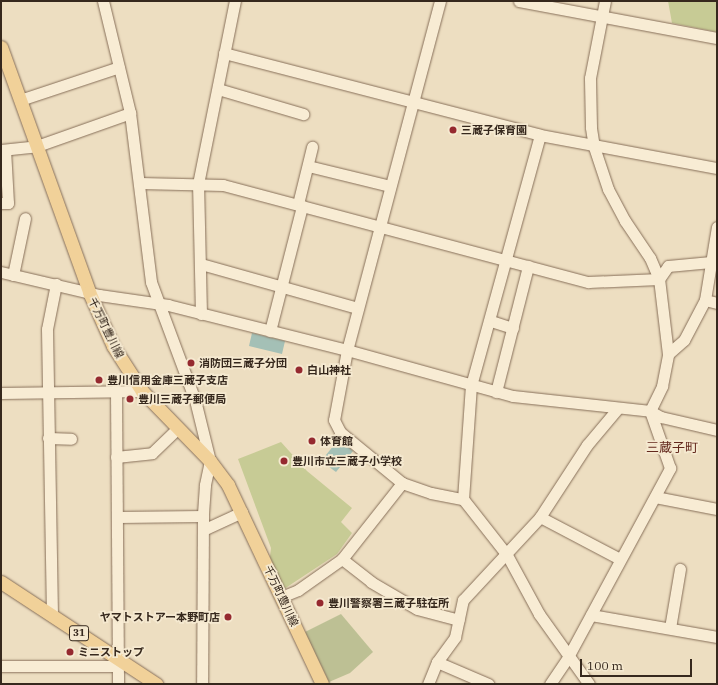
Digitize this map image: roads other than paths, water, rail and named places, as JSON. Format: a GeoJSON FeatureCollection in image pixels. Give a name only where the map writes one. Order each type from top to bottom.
{"type":"FeatureCollection","features":[{"type":"Feature","properties":{"kind":"main road","name":"千万町豊川線"},"geometry":{"type":"LineString","coordinates":[[1,46],[89,292],[113,346],[142,391],[177,429],[210,461],[228,485],[322,684]]}},
{"type":"Feature","properties":{"kind":"main road","name":"31"},"geometry":{"type":"LineString","coordinates":[[1,582],[52,615],[118,662],[156,684]]}},
{"type":"Feature","properties":{"kind":"street"},"geometry":{"type":"LineString","coordinates":[[102,1],[130,113],[140,183],[151,282],[195,400],[210,461],[205,486],[203,516],[202,684]]}},
{"type":"Feature","properties":{"kind":"street"},"geometry":{"type":"LineString","coordinates":[[201,314],[198,184],[235,1]]}},
{"type":"Feature","properties":{"kind":"street"},"geometry":{"type":"LineString","coordinates":[[440,1],[347,350],[334,420],[340,432],[402,484],[431,493],[463,499],[507,555],[539,614],[568,657],[592,683]]}},
{"type":"Feature","properties":{"kind":"street"},"geometry":{"type":"LineString","coordinates":[[519,1],[717,38]]}},
{"type":"Feature","properties":{"kind":"street"},"geometry":{"type":"LineString","coordinates":[[550,684],[568,657],[670,468],[650,411],[662,386],[668,354],[660,279],[650,258],[625,221],[608,190],[594,146],[589,100],[590,78],[605,1]]}},
{"type":"Feature","properties":{"kind":"street"},"geometry":{"type":"LineString","coordinates":[[224,53],[540,135],[717,168]]}},
{"type":"Feature","properties":{"kind":"street"},"geometry":{"type":"LineString","coordinates":[[20,100],[118,67]]}},
{"type":"Feature","properties":{"kind":"street"},"geometry":{"type":"LineString","coordinates":[[218,89],[303,114]]}},
{"type":"Feature","properties":{"kind":"street"},"geometry":{"type":"LineString","coordinates":[[1,203],[8,203],[3,150],[37,146],[130,113]]}},
{"type":"Feature","properties":{"kind":"street"},"geometry":{"type":"LineString","coordinates":[[463,499],[471,385],[491,321],[540,135]]}},
{"type":"Feature","properties":{"kind":"street"},"geometry":{"type":"LineString","coordinates":[[270,331],[282,287],[312,147]]}},
{"type":"Feature","properties":{"kind":"street"},"geometry":{"type":"LineString","coordinates":[[308,166],[390,186]]}},
{"type":"Feature","properties":{"kind":"street"},"geometry":{"type":"LineString","coordinates":[[140,183],[223,185],[588,282],[660,279]]}},
{"type":"Feature","properties":{"kind":"street"},"geometry":{"type":"LineString","coordinates":[[13,275],[25,218]]}},
{"type":"Feature","properties":{"kind":"street"},"geometry":{"type":"LineString","coordinates":[[668,354],[684,340],[705,300],[717,227]]}},
{"type":"Feature","properties":{"kind":"street"},"geometry":{"type":"LineString","coordinates":[[660,279],[668,266],[711,262]]}},
{"type":"Feature","properties":{"kind":"street"},"geometry":{"type":"LineString","coordinates":[[201,264],[358,308]]}},
{"type":"Feature","properties":{"kind":"street"},"geometry":{"type":"LineString","coordinates":[[496,392],[528,266]]}},
{"type":"Feature","properties":{"kind":"street"},"geometry":{"type":"LineString","coordinates":[[1,272],[89,292],[159,304],[201,314],[347,350],[513,396],[650,411],[661,417],[717,430]]}},
{"type":"Feature","properties":{"kind":"street"},"geometry":{"type":"LineString","coordinates":[[52,615],[47,329],[56,284]]}},
{"type":"Feature","properties":{"kind":"street"},"geometry":{"type":"LineString","coordinates":[[705,300],[717,303]]}},
{"type":"Feature","properties":{"kind":"street"},"geometry":{"type":"LineString","coordinates":[[491,321],[513,328]]}},
{"type":"Feature","properties":{"kind":"street"},"geometry":{"type":"LineString","coordinates":[[116,390],[118,684]]}},
{"type":"Feature","properties":{"kind":"street"},"geometry":{"type":"LineString","coordinates":[[1,393],[116,390],[142,391]]}},
{"type":"Feature","properties":{"kind":"street"},"geometry":{"type":"LineString","coordinates":[[428,684],[437,662],[455,637],[463,600],[507,555],[540,516],[587,445],[618,408]]}},
{"type":"Feature","properties":{"kind":"street"},"geometry":{"type":"LineString","coordinates":[[116,457],[152,453],[177,429]]}},
{"type":"Feature","properties":{"kind":"street"},"geometry":{"type":"LineString","coordinates":[[48,438],[70,439]]}},
{"type":"Feature","properties":{"kind":"street"},"geometry":{"type":"LineString","coordinates":[[281,597],[298,590],[342,559],[402,484]]}},
{"type":"Feature","properties":{"kind":"street"},"geometry":{"type":"LineString","coordinates":[[654,497],[717,509]]}},
{"type":"Feature","properties":{"kind":"street"},"geometry":{"type":"LineString","coordinates":[[203,530],[242,512]]}},
{"type":"Feature","properties":{"kind":"street"},"geometry":{"type":"LineString","coordinates":[[118,517],[203,516]]}},
{"type":"Feature","properties":{"kind":"street"},"geometry":{"type":"LineString","coordinates":[[540,516],[620,559]]}},
{"type":"Feature","properties":{"kind":"street"},"geometry":{"type":"LineString","coordinates":[[342,559],[371,582],[417,609],[459,620]]}},
{"type":"Feature","properties":{"kind":"street"},"geometry":{"type":"LineString","coordinates":[[670,628],[680,569]]}},
{"type":"Feature","properties":{"kind":"street"},"geometry":{"type":"LineString","coordinates":[[591,615],[717,637]]}},
{"type":"Feature","properties":{"kind":"street"},"geometry":{"type":"LineString","coordinates":[[1,666],[118,662]]}},
{"type":"Feature","properties":{"kind":"street"},"geometry":{"type":"LineString","coordinates":[[437,662],[488,684]]}},
{"type":"Feature","properties":{"kind":"water"},"geometry":{"type":"Polygon","coordinates":[[[252,333],[285,341],[282,354],[249,346],[252,333]]]}},
{"type":"Feature","properties":{"kind":"water"},"geometry":{"type":"Polygon","coordinates":[[[339,439],[353,451],[336,472],[321,461],[339,439]]]}},
{"type":"Feature","properties":{"kind":"place","name":"三蔵子保育園"},"geometry":{"type":"Point","coordinates":[453,130]}},
{"type":"Feature","properties":{"kind":"place","name":"消防団三蔵子分団"},"geometry":{"type":"Point","coordinates":[191,363]}},
{"type":"Feature","properties":{"kind":"place","name":"白山神社"},"geometry":{"type":"Point","coordinates":[299,370]}},
{"type":"Feature","properties":{"kind":"place","name":"豊川信用金庫三蔵子支店"},"geometry":{"type":"Point","coordinates":[99,380]}},
{"type":"Feature","properties":{"kind":"place","name":"豊川三蔵子郵便局"},"geometry":{"type":"Point","coordinates":[130,399]}},
{"type":"Feature","properties":{"kind":"place","name":"体育館"},"geometry":{"type":"Point","coordinates":[312,441]}},
{"type":"Feature","properties":{"kind":"place","name":"豊川市立三蔵子小学校"},"geometry":{"type":"Point","coordinates":[284,461]}},
{"type":"Feature","properties":{"kind":"place","name":"豊川警察署三蔵子駐在所"},"geometry":{"type":"Point","coordinates":[320,603]}},
{"type":"Feature","properties":{"kind":"place","name":"ヤマトストアー本野町店"},"geometry":{"type":"Point","coordinates":[228,617]}},
{"type":"Feature","properties":{"kind":"place","name":"ミニストップ"},"geometry":{"type":"Point","coordinates":[70,652]}},
{"type":"Feature","properties":{"kind":"district","name":"三蔵子町"},"geometry":{"type":"Point","coordinates":[672,448]}}]}
